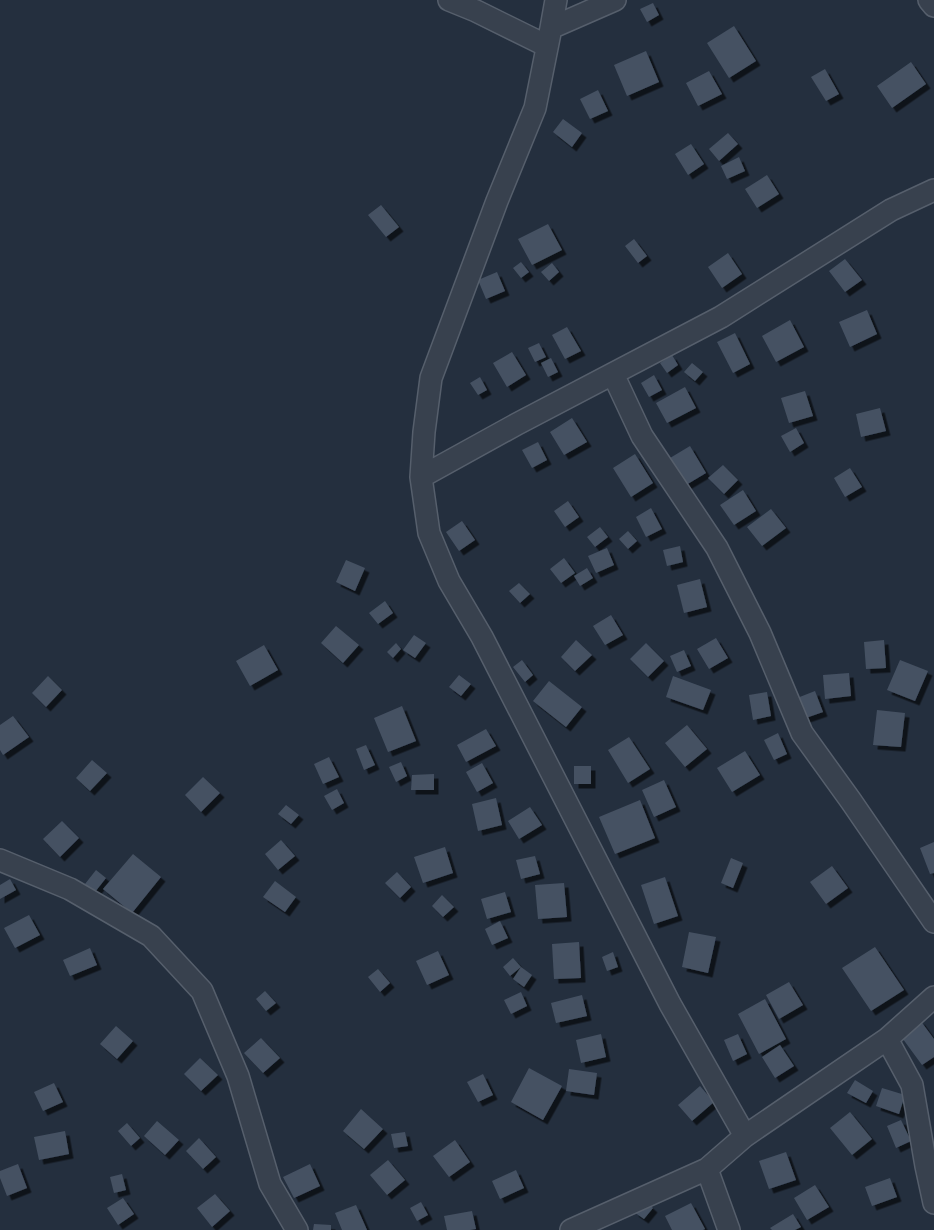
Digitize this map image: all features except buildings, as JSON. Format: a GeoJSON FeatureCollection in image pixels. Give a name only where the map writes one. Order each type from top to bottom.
{"type":"FeatureCollection","features":[{"type":"Feature","properties":{"kind":"street"},"geometry":{"type":"LineString","coordinates":[[449,0],[549,37],[615,0]]}},
{"type":"Feature","properties":{"kind":"street"},"geometry":{"type":"LineString","coordinates":[[556,0],[535,108],[497,201],[431,378],[424,432],[421,477],[429,533],[449,581],[482,637],[670,1004],[745,1136]]}},
{"type":"Feature","properties":{"kind":"street"},"geometry":{"type":"LineString","coordinates":[[929,0],[934,6]]}},
{"type":"Feature","properties":{"kind":"street"},"geometry":{"type":"LineString","coordinates":[[421,477],[721,317],[891,210],[934,190]]}},
{"type":"Feature","properties":{"kind":"street"},"geometry":{"type":"LineString","coordinates":[[613,374],[642,436],[717,548],[760,633],[802,733],[934,922]]}},
{"type":"Feature","properties":{"kind":"street"},"geometry":{"type":"LineString","coordinates":[[0,860],[70,889],[151,936],[202,991],[238,1076],[270,1184],[297,1230]]}},
{"type":"Feature","properties":{"kind":"street"},"geometry":{"type":"LineString","coordinates":[[571,1230],[707,1169],[745,1136],[887,1039],[934,997]]}},
{"type":"Feature","properties":{"kind":"street"},"geometry":{"type":"LineString","coordinates":[[887,1039],[912,1085],[934,1203]]}},
{"type":"Feature","properties":{"kind":"street"},"geometry":{"type":"LineString","coordinates":[[707,1169],[729,1230]]}}]}
